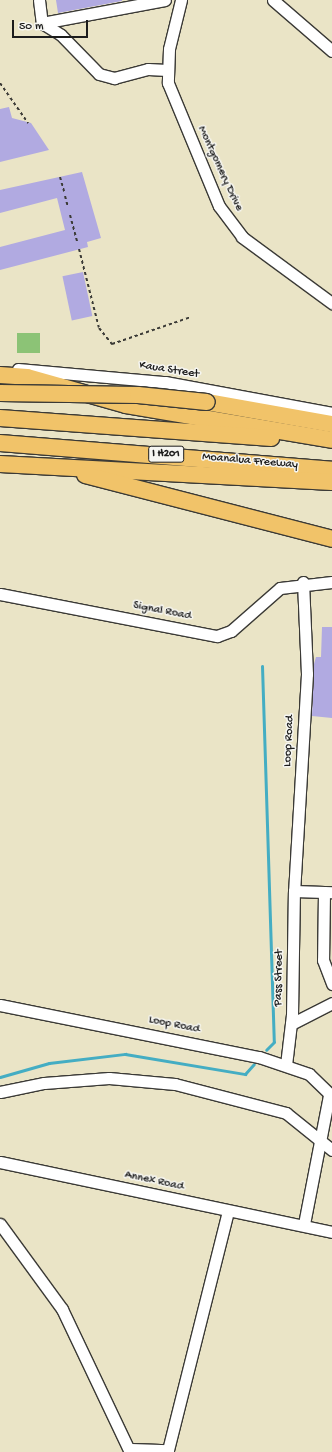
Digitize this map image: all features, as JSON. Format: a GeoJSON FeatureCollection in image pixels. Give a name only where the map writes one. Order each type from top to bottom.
{"type":"FeatureCollection","features":[{"type":"Feature","properties":{"kind":"highway"},"geometry":{"type":"LineString","coordinates":[[0,375],[27,377],[126,405],[332,440]]}},
{"type":"Feature","properties":{"kind":"highway"},"geometry":{"type":"LineString","coordinates":[[0,393],[138,394],[207,402],[332,424]]}},
{"type":"Feature","properties":{"kind":"highway","name":"Moanalua Freeway"},"geometry":{"type":"LineString","coordinates":[[0,418],[332,444]]}},
{"type":"Feature","properties":{"kind":"highway","name":"Moanalua Freeway"},"geometry":{"type":"LineString","coordinates":[[0,443],[332,470]]}},
{"type":"Feature","properties":{"kind":"highway"},"geometry":{"type":"LineString","coordinates":[[0,464],[332,482]]}},
{"type":"Feature","properties":{"kind":"highway"},"geometry":{"type":"LineString","coordinates":[[36,465],[164,493],[332,539]]}},
{"type":"Feature","properties":{"kind":"street"},"geometry":{"type":"LineString","coordinates":[[39,0],[42,23]]}},
{"type":"Feature","properties":{"kind":"street"},"geometry":{"type":"LineString","coordinates":[[42,23],[165,0]]}},
{"type":"Feature","properties":{"kind":"street","name":"Montgomery Drive"},"geometry":{"type":"LineString","coordinates":[[181,0],[167,70],[174,103],[230,224],[332,303]]}},
{"type":"Feature","properties":{"kind":"street"},"geometry":{"type":"LineString","coordinates":[[273,0],[332,51]]}},
{"type":"Feature","properties":{"kind":"street"},"geometry":{"type":"LineString","coordinates":[[42,23],[61,35],[94,71],[114,78],[148,69],[167,70]]}},
{"type":"Feature","properties":{"kind":"street","name":"Kaua Street"},"geometry":{"type":"LineString","coordinates":[[0,370],[71,372],[165,382],[332,414]]}},
{"type":"Feature","properties":{"kind":"street"},"geometry":{"type":"LineString","coordinates":[[303,582],[332,582]]}},
{"type":"Feature","properties":{"kind":"street","name":"Signal Road"},"geometry":{"type":"LineString","coordinates":[[0,594],[217,636],[231,632],[280,588],[303,582]]}},
{"type":"Feature","properties":{"kind":"street","name":"Loop Road"},"geometry":{"type":"LineString","coordinates":[[294,891],[307,674],[303,582]]}},
{"type":"Feature","properties":{"kind":"street"},"geometry":{"type":"LineString","coordinates":[[294,891],[328,892],[323,960],[332,984]]}},
{"type":"Feature","properties":{"kind":"street","name":"Pass Street"},"geometry":{"type":"LineString","coordinates":[[286,1065],[291,1024],[294,891]]}},
{"type":"Feature","properties":{"kind":"street"},"geometry":{"type":"LineString","coordinates":[[291,1024],[332,1002]]}},
{"type":"Feature","properties":{"kind":"street","name":"Loop Road"},"geometry":{"type":"LineString","coordinates":[[0,1005],[286,1065],[316,1078],[330,1096]]}},
{"type":"Feature","properties":{"kind":"street"},"geometry":{"type":"LineString","coordinates":[[0,1092],[56,1082],[109,1078],[153,1081],[286,1112],[332,1150]]}},
{"type":"Feature","properties":{"kind":"street"},"geometry":{"type":"LineString","coordinates":[[304,1224],[330,1096]]}},
{"type":"Feature","properties":{"kind":"street","name":"Annex Road"},"geometry":{"type":"LineString","coordinates":[[0,1162],[228,1212],[304,1224],[332,1232]]}},
{"type":"Feature","properties":{"kind":"street"},"geometry":{"type":"LineString","coordinates":[[0,1224],[62,1309],[130,1451],[168,1450],[228,1212]]}},
{"type":"Feature","properties":{"kind":"path"},"geometry":{"type":"LineString","coordinates":[[0,82],[28,122]]}},
{"type":"Feature","properties":{"kind":"path"},"geometry":{"type":"LineString","coordinates":[[60,178],[64,191]]}},
{"type":"Feature","properties":{"kind":"path"},"geometry":{"type":"LineString","coordinates":[[65,196],[68,207]]}},
{"type":"Feature","properties":{"kind":"path"},"geometry":{"type":"LineString","coordinates":[[70,215],[77,242]]}},
{"type":"Feature","properties":{"kind":"path"},"geometry":{"type":"LineString","coordinates":[[79,249],[99,328],[112,344],[191,317]]}},
{"type":"Feature","properties":{"kind":"green space"},"geometry":{"type":"Polygon","coordinates":[[[17,333],[40,333],[40,353],[17,353],[17,333]]]}},
{"type":"Feature","properties":{"kind":"building"},"geometry":{"type":"Polygon","coordinates":[[[56,0],[122,0],[122,1],[58,13],[56,0]]]}},
{"type":"Feature","properties":{"kind":"building"},"geometry":{"type":"Polygon","coordinates":[[[9,107],[12,118],[31,123],[49,150],[0,162],[0,109],[9,107]]]}},
{"type":"Feature","properties":{"kind":"building"},"geometry":{"type":"Polygon","coordinates":[[[82,172],[101,238],[87,242],[88,247],[0,270],[0,247],[65,230],[57,198],[0,213],[0,190],[82,172]]]}},
{"type":"Feature","properties":{"kind":"building"},"geometry":{"type":"Polygon","coordinates":[[[83,272],[92,316],[72,320],[62,276],[83,272]]]}},
{"type":"Feature","properties":{"kind":"building"},"geometry":{"type":"Polygon","coordinates":[[[322,627],[332,627],[332,718],[312,716],[314,664],[316,657],[321,657],[322,627]]]}},
{"type":"Feature","properties":{"kind":"waterway"},"geometry":{"type":"LineString","coordinates":[[262,666],[274,1042],[266,1050]]}},
{"type":"Feature","properties":{"kind":"waterway"},"geometry":{"type":"LineString","coordinates":[[0,1077],[49,1063],[125,1054],[245,1074],[254,1064]]}}]}
